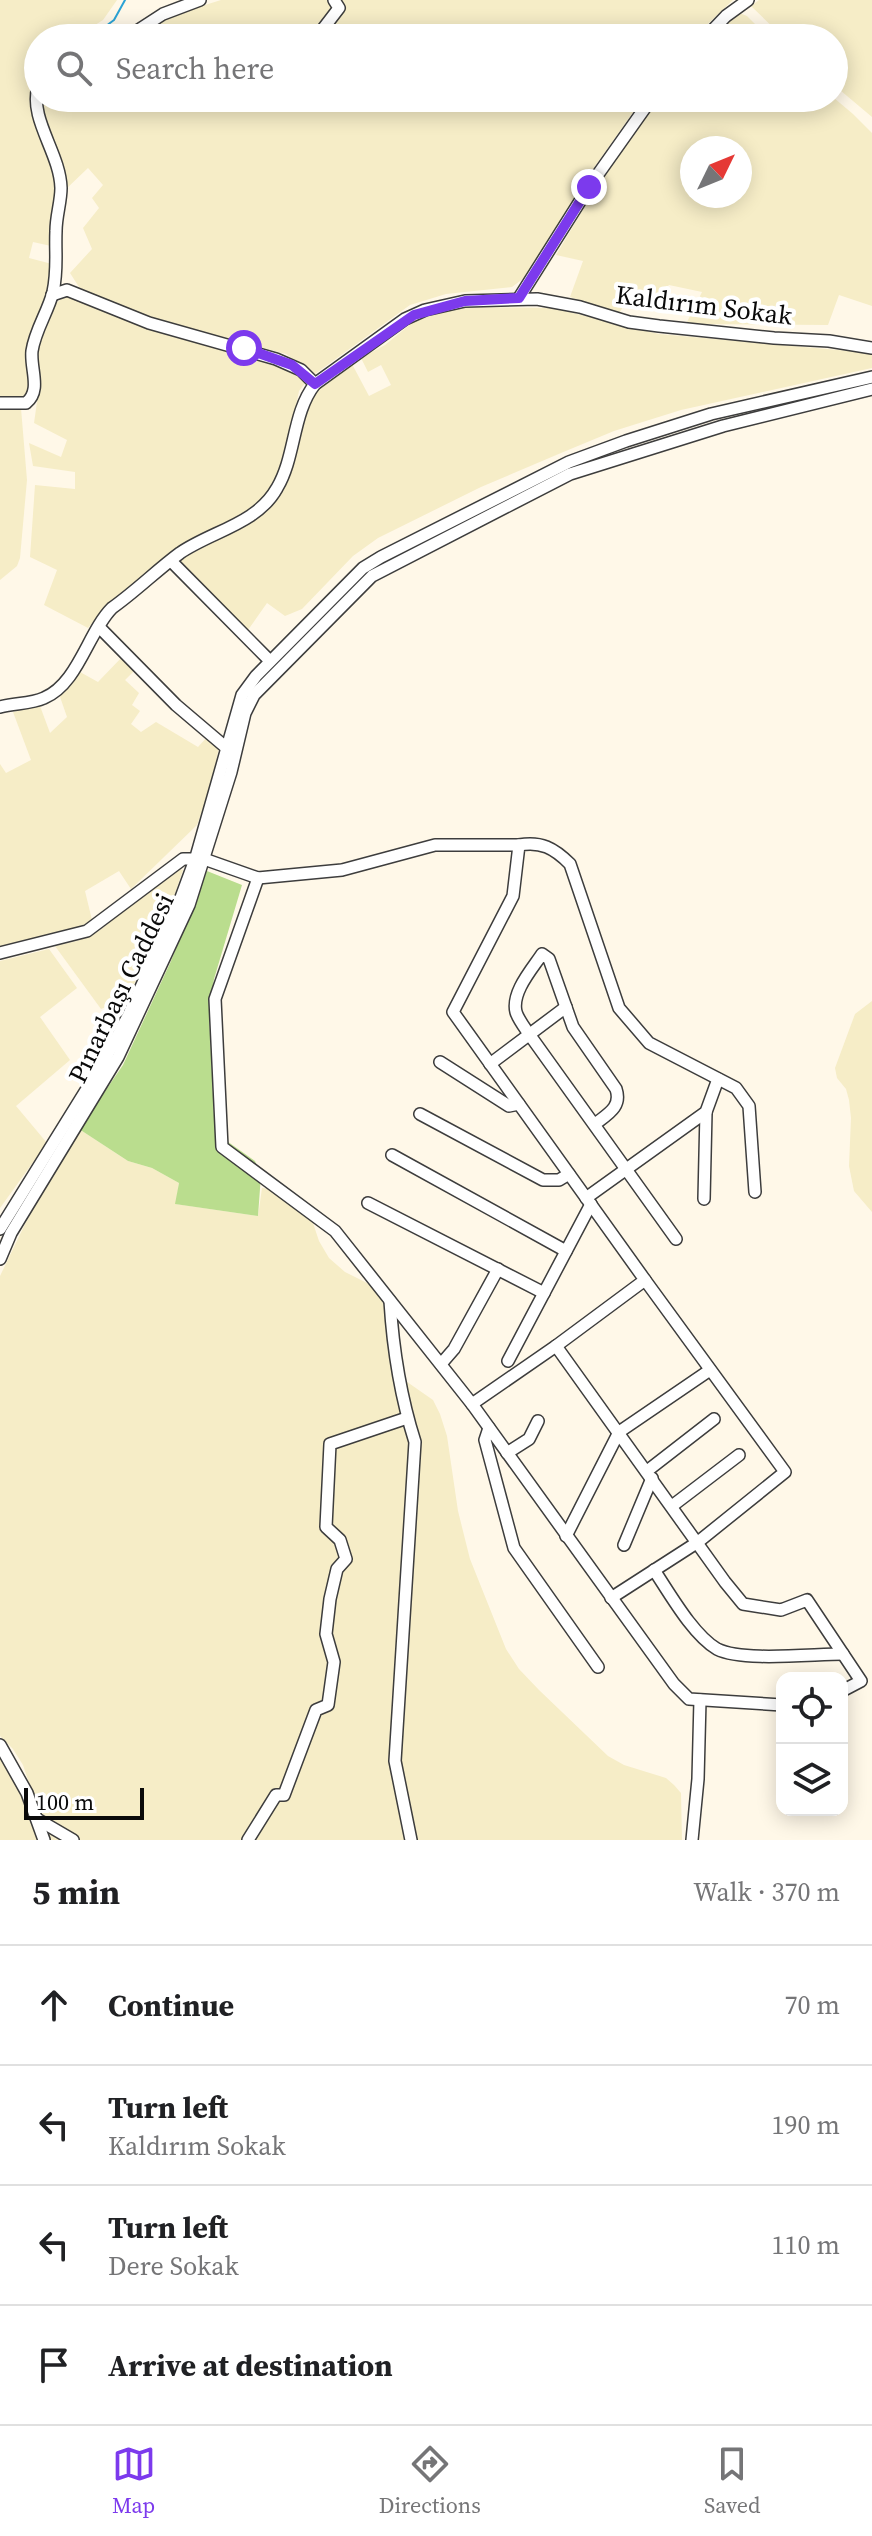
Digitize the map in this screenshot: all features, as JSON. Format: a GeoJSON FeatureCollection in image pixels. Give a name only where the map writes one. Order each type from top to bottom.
{"type":"FeatureCollection","features":[{"type":"Feature","properties":{"kind":"street"},"geometry":{"type":"LineString","coordinates":[[148,24],[163,14],[200,0]]}},
{"type":"Feature","properties":{"kind":"street"},"geometry":{"type":"LineString","coordinates":[[327,24],[339,8],[334,0]]}},
{"type":"Feature","properties":{"kind":"street"},"geometry":{"type":"LineString","coordinates":[[718,24],[748,0]]}},
{"type":"Feature","properties":{"kind":"street"},"geometry":{"type":"LineString","coordinates":[[0,403],[26,403],[32,397],[35,382],[33,348],[52,295],[57,270],[55,236],[61,188],[55,159],[37,112]]}},
{"type":"Feature","properties":{"kind":"street"},"geometry":{"type":"LineString","coordinates":[[519,298],[639,112]]}},
{"type":"Feature","properties":{"kind":"street"},"geometry":{"type":"LineString","coordinates":[[0,707],[46,698],[78,663],[112,608],[182,552],[237,524],[262,507],[275,493],[284,474],[304,399],[315,384],[292,365],[276,359],[149,323],[67,290],[52,295]]}},
{"type":"Feature","properties":{"kind":"street","name":"Kaldırım Sokak"},"geometry":{"type":"LineString","coordinates":[[315,384],[414,315],[465,301],[519,298],[559,302],[605,316],[659,326],[829,341],[872,348]]}},
{"type":"Feature","properties":{"kind":"street"},"geometry":{"type":"LineString","coordinates":[[0,1229],[103,1063],[128,1016],[200,858],[242,695],[270,661],[364,567],[569,462],[711,414],[872,377]]}},
{"type":"Feature","properties":{"kind":"street"},"geometry":{"type":"LineString","coordinates":[[230,750],[254,695],[372,576],[570,474],[709,429],[872,389]]}},
{"type":"Feature","properties":{"kind":"street"},"geometry":{"type":"LineString","coordinates":[[171,561],[270,661]]}},
{"type":"Feature","properties":{"kind":"street"},"geometry":{"type":"LineString","coordinates":[[99,627],[176,705],[230,750]]}},
{"type":"Feature","properties":{"kind":"street"},"geometry":{"type":"LineString","coordinates":[[0,953],[87,931],[183,859],[200,858],[258,878],[342,870],[435,845],[519,845],[536,842],[558,851],[570,864],[619,1008],[632,1026],[649,1043],[736,1088],[749,1106],[755,1192]]}},
{"type":"Feature","properties":{"kind":"street"},"geometry":{"type":"LineString","coordinates":[[519,845],[513,896],[453,1012],[785,1472],[698,1542],[611,1598]]}},
{"type":"Feature","properties":{"kind":"street","name":"Pınarbaşı Caddesi"},"geometry":{"type":"LineString","coordinates":[[0,1259],[11,1233],[118,1057],[189,905],[200,858]]}},
{"type":"Feature","properties":{"kind":"street"},"geometry":{"type":"LineString","coordinates":[[258,878],[215,999],[222,1147],[335,1231],[472,1404],[674,1684],[689,1699],[776,1705]]}},
{"type":"Feature","properties":{"kind":"street"},"geometry":{"type":"LineString","coordinates":[[595,1124],[615,1108],[619,1098],[573,1027],[549,959],[542,954],[521,986],[515,1004],[516,1013],[676,1239]]}},
{"type":"Feature","properties":{"kind":"street"},"geometry":{"type":"LineString","coordinates":[[490,1064],[566,1007]]}},
{"type":"Feature","properties":{"kind":"street"},"geometry":{"type":"LineString","coordinates":[[440,1062],[509,1106],[519,1104]]}},
{"type":"Feature","properties":{"kind":"street"},"geometry":{"type":"LineString","coordinates":[[704,1199],[706,1112],[718,1079]]}},
{"type":"Feature","properties":{"kind":"street"},"geometry":{"type":"LineString","coordinates":[[508,1361],[566,1251],[588,1201],[706,1112]]}},
{"type":"Feature","properties":{"kind":"street"},"geometry":{"type":"LineString","coordinates":[[420,1114],[543,1180],[559,1180],[569,1174]]}},
{"type":"Feature","properties":{"kind":"street"},"geometry":{"type":"LineString","coordinates":[[392,1155],[566,1251]]}},
{"type":"Feature","properties":{"kind":"street"},"geometry":{"type":"LineString","coordinates":[[368,1203],[544,1293]]}},
{"type":"Feature","properties":{"kind":"street"},"geometry":{"type":"LineString","coordinates":[[441,1364],[454,1349],[498,1269]]}},
{"type":"Feature","properties":{"kind":"street"},"geometry":{"type":"LineString","coordinates":[[472,1404],[645,1280]]}},
{"type":"Feature","properties":{"kind":"street"},"geometry":{"type":"LineString","coordinates":[[390,1300],[392,1344],[415,1442],[395,1761],[411,1840]]}},
{"type":"Feature","properties":{"kind":"street"},"geometry":{"type":"LineString","coordinates":[[556,1346],[743,1604],[781,1610],[807,1600],[861,1681],[848,1688]]}},
{"type":"Feature","properties":{"kind":"street"},"geometry":{"type":"LineString","coordinates":[[566,1536],[619,1432],[710,1370]]}},
{"type":"Feature","properties":{"kind":"street"},"geometry":{"type":"LineString","coordinates":[[248,1840],[276,1795],[284,1795],[316,1710],[328,1705],[334,1662],[326,1634],[330,1599],[337,1569],[346,1559],[340,1540],[326,1527],[330,1444],[407,1418]]}},
{"type":"Feature","properties":{"kind":"street"},"geometry":{"type":"LineString","coordinates":[[624,1545],[649,1474],[714,1419]]}},
{"type":"Feature","properties":{"kind":"street"},"geometry":{"type":"LineString","coordinates":[[507,1453],[529,1439],[538,1421]]}},
{"type":"Feature","properties":{"kind":"street"},"geometry":{"type":"LineString","coordinates":[[489,1428],[485,1440],[514,1548],[598,1667]]}},
{"type":"Feature","properties":{"kind":"street"},"geometry":{"type":"LineString","coordinates":[[672,1506],[739,1455]]}},
{"type":"Feature","properties":{"kind":"street"},"geometry":{"type":"LineString","coordinates":[[654,1570],[688,1620],[715,1648],[752,1656],[843,1654]]}},
{"type":"Feature","properties":{"kind":"street"},"geometry":{"type":"LineString","coordinates":[[692,1840],[698,1779],[700,1700]]}},
{"type":"Feature","properties":{"kind":"street"},"geometry":{"type":"LineString","coordinates":[[0,1745],[19,1777],[44,1840]]}},
{"type":"Feature","properties":{"kind":"street"},"geometry":{"type":"LineString","coordinates":[[37,1819],[73,1840]]}},
{"type":"Feature","properties":{"kind":"shaded area"},"geometry":{"type":"Polygon","coordinates":[[[0,0],[117,0],[97,24],[24,24],[24,112],[38,112],[55,177],[56,195],[51,246],[33,242],[29,258],[52,264],[29,393],[19,398],[0,398],[0,0]]]}},
{"type":"Feature","properties":{"kind":"shaded area"},"geometry":{"type":"Polygon","coordinates":[[[221,0],[733,0],[708,24],[155,24],[167,17],[221,0]]]}},
{"type":"Feature","properties":{"kind":"shaded area"},"geometry":{"type":"Polygon","coordinates":[[[759,0],[872,0],[872,117],[848,97],[848,24],[770,24],[751,6],[759,0]]]}},
{"type":"Feature","properties":{"kind":"shaded area"},"geometry":{"type":"Polygon","coordinates":[[[737,12],[755,24],[724,24],[737,12]]]}},
{"type":"Feature","properties":{"kind":"shaded area"},"geometry":{"type":"Polygon","coordinates":[[[848,110],[872,133],[872,306],[839,295],[828,325],[686,324],[702,292],[669,285],[659,296],[631,291],[619,314],[570,297],[583,261],[556,255],[590,198],[648,112],[848,110]]]}},
{"type":"Feature","properties":{"kind":"shaded area"},"geometry":{"type":"Polygon","coordinates":[[[633,112],[524,278],[512,287],[446,294],[410,305],[315,374],[286,354],[133,313],[79,287],[70,273],[92,249],[83,228],[99,208],[92,198],[103,185],[88,168],[65,190],[41,114],[633,112]]]}},
{"type":"Feature","properties":{"kind":"shaded area"},"geometry":{"type":"Polygon","coordinates":[[[67,295],[137,324],[289,367],[306,382],[299,391],[274,488],[237,519],[170,557],[107,605],[88,628],[44,605],[57,570],[30,557],[35,485],[75,489],[75,472],[33,466],[29,443],[61,457],[67,440],[34,423],[39,388],[38,349],[56,303],[67,295]]]}},
{"type":"Feature","properties":{"kind":"shaded area"},"geometry":{"type":"Polygon","coordinates":[[[469,307],[553,308],[659,334],[872,353],[872,368],[681,410],[614,431],[561,453],[481,487],[378,538],[353,556],[302,609],[285,616],[267,603],[248,630],[176,562],[246,524],[278,498],[285,488],[316,390],[352,364],[369,396],[391,385],[381,365],[368,372],[361,358],[385,345],[412,323],[435,314],[469,307]]]}},
{"type":"Feature","properties":{"kind":"shaded area"},"geometry":{"type":"Polygon","coordinates":[[[0,408],[21,408],[27,480],[20,558],[17,566],[0,580],[0,408]]]}},
{"type":"Feature","properties":{"kind":"shaded area"},"geometry":{"type":"Polygon","coordinates":[[[124,655],[138,667],[125,680],[139,693],[132,705],[140,711],[131,724],[141,732],[156,722],[198,747],[209,735],[219,747],[211,786],[197,825],[131,889],[119,871],[85,891],[92,920],[80,927],[0,948],[0,764],[6,773],[31,760],[13,712],[40,706],[50,733],[67,717],[59,694],[80,672],[98,682],[124,655]]]}},
{"type":"Feature","properties":{"kind":"shaded area"},"geometry":{"type":"Polygon","coordinates":[[[178,869],[183,870],[170,908],[116,1022],[106,1007],[101,1009],[55,946],[99,931],[162,878],[178,869]]]}},
{"type":"Feature","properties":{"kind":"shaded area"},"geometry":{"type":"Polygon","coordinates":[[[49,949],[77,988],[40,1017],[70,1060],[16,1106],[47,1143],[0,1208],[0,961],[49,949]]]}},
{"type":"Feature","properties":{"kind":"shaded area"},"geometry":{"type":"Polygon","coordinates":[[[872,1001],[872,1212],[854,1191],[849,1166],[849,1100],[835,1068],[855,1014],[872,1001]]]}},
{"type":"Feature","properties":{"kind":"shaded area"},"geometry":{"type":"Polygon","coordinates":[[[79,1129],[128,1161],[152,1168],[179,1183],[176,1204],[258,1216],[262,1188],[280,1190],[310,1214],[319,1241],[329,1258],[345,1272],[375,1287],[390,1317],[400,1377],[433,1400],[440,1414],[470,1559],[506,1649],[519,1669],[539,1690],[608,1756],[624,1765],[666,1778],[674,1785],[681,1793],[682,1840],[48,1840],[23,1765],[0,1736],[0,1276],[26,1222],[79,1129]]]}},
{"type":"Feature","properties":{"kind":"shaded area"},"geometry":{"type":"Polygon","coordinates":[[[0,1757],[13,1776],[38,1840],[0,1840],[0,1757]]]}},
{"type":"Feature","properties":{"kind":"green space"},"geometry":{"type":"Polygon","coordinates":[[[207,871],[242,885],[214,979],[209,1013],[214,1117],[224,1139],[255,1161],[261,1175],[258,1216],[175,1204],[179,1183],[152,1168],[128,1161],[79,1129],[123,1065],[171,961],[207,871]]]}},
{"type":"Feature","properties":{"kind":"waterway"},"geometry":{"type":"LineString","coordinates":[[109,24],[125,0]]}},
{"type":"Feature","properties":{"kind":"route"},"geometry":{"type":"LineString","coordinates":[[244,348],[292,365],[315,384],[405,319],[425,310],[465,301],[519,298],[589,187]]}}]}
